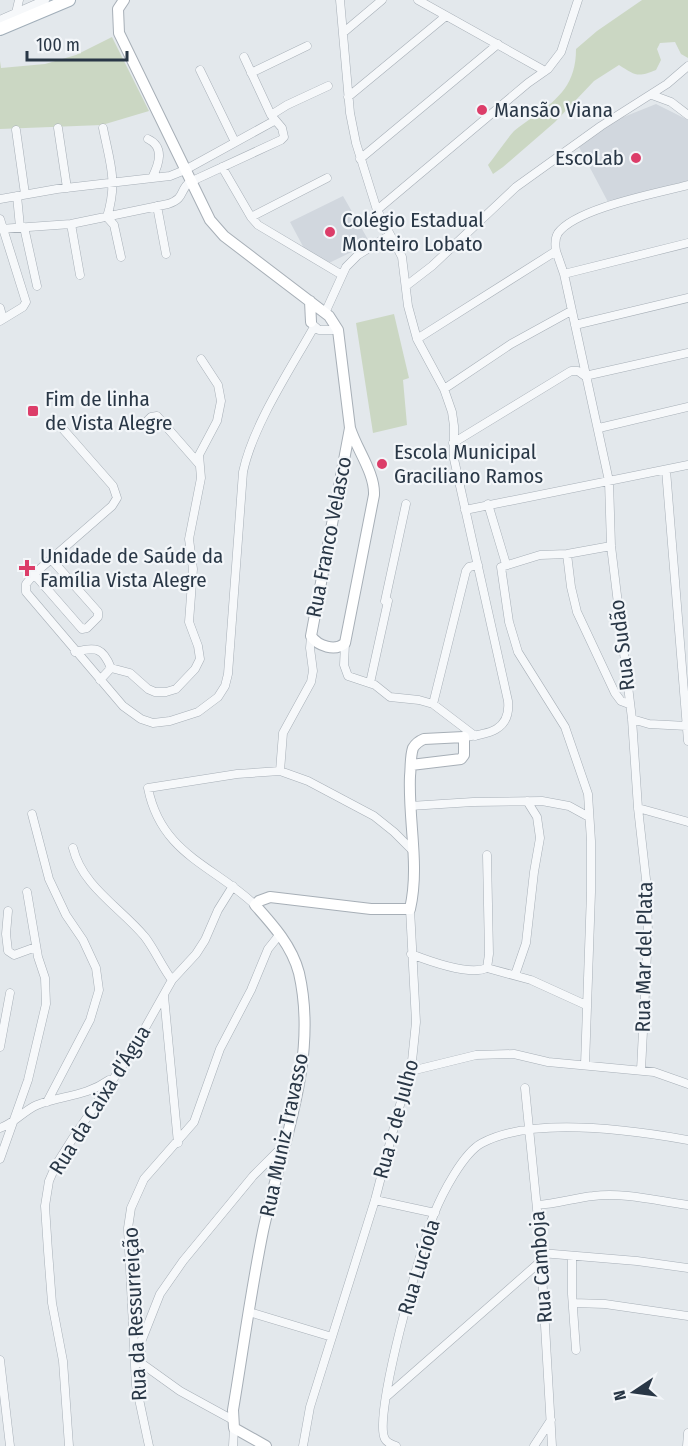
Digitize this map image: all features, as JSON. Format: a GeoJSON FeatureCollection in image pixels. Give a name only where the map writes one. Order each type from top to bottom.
{"type":"FeatureCollection","features":[{"type":"Feature","properties":{"kind":"main road"},"geometry":{"type":"LineString","coordinates":[[0,29],[69,0]]}},
{"type":"Feature","properties":{"kind":"street"},"geometry":{"type":"LineString","coordinates":[[16,12],[19,0]]}},
{"type":"Feature","properties":{"kind":"street"},"geometry":{"type":"LineString","coordinates":[[0,20],[45,0]]}},
{"type":"Feature","properties":{"kind":"street"},"geometry":{"type":"LineString","coordinates":[[124,0],[118,9],[119,33],[210,220],[219,231],[325,313],[338,330]]}},
{"type":"Feature","properties":{"kind":"street"},"geometry":{"type":"LineString","coordinates":[[340,0],[352,128],[377,210],[402,257],[408,306],[417,339],[444,389],[453,418],[454,459],[509,708],[504,724],[494,731],[469,736]]}},
{"type":"Feature","properties":{"kind":"street"},"geometry":{"type":"LineString","coordinates":[[344,32],[382,0]]}},
{"type":"Feature","properties":{"kind":"street"},"geometry":{"type":"LineString","coordinates":[[418,0],[545,72]]}},
{"type":"Feature","properties":{"kind":"street"},"geometry":{"type":"LineString","coordinates":[[377,210],[528,83],[545,72],[561,52],[578,0]]}},
{"type":"Feature","properties":{"kind":"street"},"geometry":{"type":"LineString","coordinates":[[348,97],[446,15]]}},
{"type":"Feature","properties":{"kind":"street"},"geometry":{"type":"LineString","coordinates":[[360,159],[498,44]]}},
{"type":"Feature","properties":{"kind":"street"},"geometry":{"type":"LineString","coordinates":[[251,73],[307,46]]}},
{"type":"Feature","properties":{"kind":"street"},"geometry":{"type":"LineString","coordinates":[[1,228],[71,224],[177,200],[182,196],[186,185],[191,182],[281,140],[284,132],[273,118],[244,57]]}},
{"type":"Feature","properties":{"kind":"street"},"geometry":{"type":"LineString","coordinates":[[405,286],[432,266],[516,187],[601,126],[652,95],[688,66]]}},
{"type":"Feature","properties":{"kind":"street"},"geometry":{"type":"LineString","coordinates":[[200,70],[235,142]]}},
{"type":"Feature","properties":{"kind":"street"},"geometry":{"type":"LineString","coordinates":[[0,200],[67,188],[170,176],[235,142],[273,118],[287,105],[328,86]]}},
{"type":"Feature","properties":{"kind":"street"},"geometry":{"type":"LineString","coordinates":[[652,95],[671,102],[688,114]]}},
{"type":"Feature","properties":{"kind":"street"},"geometry":{"type":"LineString","coordinates":[[58,128],[67,188]]}},
{"type":"Feature","properties":{"kind":"street"},"geometry":{"type":"LineString","coordinates":[[103,128],[114,183],[107,217]]}},
{"type":"Feature","properties":{"kind":"street"},"geometry":{"type":"LineString","coordinates":[[16,129],[22,227],[37,286]]}},
{"type":"Feature","properties":{"kind":"street"},"geometry":{"type":"LineString","coordinates":[[148,139],[157,146],[160,160],[152,178]]}},
{"type":"Feature","properties":{"kind":"street"},"geometry":{"type":"LineString","coordinates":[[222,167],[258,225],[342,275]]}},
{"type":"Feature","properties":{"kind":"street"},"geometry":{"type":"LineString","coordinates":[[251,217],[327,178]]}},
{"type":"Feature","properties":{"kind":"street"},"geometry":{"type":"LineString","coordinates":[[417,339],[556,251],[555,243],[560,231],[585,215],[607,206],[688,185]]}},
{"type":"Feature","properties":{"kind":"street"},"geometry":{"type":"LineString","coordinates":[[157,206],[166,254]]}},
{"type":"Feature","properties":{"kind":"street"},"geometry":{"type":"LineString","coordinates":[[107,217],[114,225],[121,257]]}},
{"type":"Feature","properties":{"kind":"street"},"geometry":{"type":"LineString","coordinates":[[0,219],[26,302],[23,307],[2,320],[0,308]]}},
{"type":"Feature","properties":{"kind":"street"},"geometry":{"type":"LineString","coordinates":[[71,224],[80,275]]}},
{"type":"Feature","properties":{"kind":"street"},"geometry":{"type":"LineString","coordinates":[[324,329],[328,321],[325,313],[351,261],[390,235]]}},
{"type":"Feature","properties":{"kind":"street"},"geometry":{"type":"LineString","coordinates":[[564,274],[688,243]]}},
{"type":"Feature","properties":{"kind":"street","name":"Rua Sudão"},"geometry":{"type":"LineString","coordinates":[[556,251],[564,274],[609,481],[611,546],[632,719],[638,808]]}},
{"type":"Feature","properties":{"kind":"street"},"geometry":{"type":"LineString","coordinates":[[575,325],[688,298]]}},
{"type":"Feature","properties":{"kind":"street"},"geometry":{"type":"LineString","coordinates":[[310,301],[312,324],[319,330],[338,330]]}},
{"type":"Feature","properties":{"kind":"street"},"geometry":{"type":"LineString","coordinates":[[444,389],[511,344],[571,311]]}},
{"type":"Feature","properties":{"kind":"street"},"geometry":{"type":"LineString","coordinates":[[63,429],[112,486],[117,498],[112,506],[34,574],[25,588],[28,596],[131,714],[153,723],[170,721],[198,712],[218,697],[225,686],[228,674],[243,472],[248,451],[315,314],[325,313]]}},
{"type":"Feature","properties":{"kind":"street","name":"Rua Franco Velasco"},"geometry":{"type":"LineString","coordinates":[[338,330],[350,428],[375,487],[345,643],[339,647],[318,644],[311,636],[350,428]]}},
{"type":"Feature","properties":{"kind":"street"},"geometry":{"type":"LineString","coordinates":[[453,444],[571,371],[578,371],[585,376],[688,353]]}},
{"type":"Feature","properties":{"kind":"street"},"geometry":{"type":"LineString","coordinates":[[111,668],[130,673],[148,689],[160,693],[176,689],[198,665],[199,654],[189,622],[193,569],[189,539],[201,478],[199,464],[201,450],[218,421],[221,402],[218,385],[201,359]]}},
{"type":"Feature","properties":{"kind":"street"},"geometry":{"type":"LineString","coordinates":[[599,429],[688,407]]}},
{"type":"Feature","properties":{"kind":"street"},"geometry":{"type":"LineString","coordinates":[[145,423],[151,417],[157,417],[199,464]]}},
{"type":"Feature","properties":{"kind":"street"},"geometry":{"type":"LineString","coordinates":[[465,510],[688,465]]}},
{"type":"Feature","properties":{"kind":"street"},"geometry":{"type":"LineString","coordinates":[[666,470],[688,741]]}},
{"type":"Feature","properties":{"kind":"street"},"geometry":{"type":"LineString","coordinates":[[370,683],[406,504]]}},
{"type":"Feature","properties":{"kind":"street"},"geometry":{"type":"LineString","coordinates":[[488,504],[503,567],[509,622],[518,652],[567,732],[588,794],[591,891],[585,1065]]}},
{"type":"Feature","properties":{"kind":"street"},"geometry":{"type":"LineString","coordinates":[[503,567],[540,555],[567,554],[611,546]]}},
{"type":"Feature","properties":{"kind":"street"},"geometry":{"type":"LineString","coordinates":[[567,554],[574,602],[582,624],[615,693],[621,701],[629,704]]}},
{"type":"Feature","properties":{"kind":"street"},"geometry":{"type":"LineString","coordinates":[[34,574],[82,629],[87,628],[98,617],[97,610],[51,559]]}},
{"type":"Feature","properties":{"kind":"street"},"geometry":{"type":"LineString","coordinates":[[434,704],[466,571],[469,567],[478,565]]}},
{"type":"Feature","properties":{"kind":"street"},"geometry":{"type":"LineString","coordinates":[[311,636],[313,671],[311,681],[283,733],[280,771],[308,781],[374,816],[412,850]]}},
{"type":"Feature","properties":{"kind":"street"},"geometry":{"type":"LineString","coordinates":[[345,643],[344,665],[348,676],[370,683],[390,697],[434,704],[469,736]]}},
{"type":"Feature","properties":{"kind":"street"},"geometry":{"type":"LineString","coordinates":[[75,652],[90,648],[100,651],[111,668]]}},
{"type":"Feature","properties":{"kind":"street"},"geometry":{"type":"LineString","coordinates":[[100,680],[111,668]]}},
{"type":"Feature","properties":{"kind":"street"},"geometry":{"type":"LineString","coordinates":[[632,719],[649,724],[687,726]]}},
{"type":"Feature","properties":{"kind":"street"},"geometry":{"type":"LineString","coordinates":[[411,765],[461,759],[469,736]]}},
{"type":"Feature","properties":{"kind":"street","name":"Rua 2 de Julho"},"geometry":{"type":"LineString","coordinates":[[303,1446],[310,1407],[375,1200],[396,1118],[411,1071],[416,1022],[410,909],[414,888],[410,806],[414,746],[424,739],[469,736]]}},
{"type":"Feature","properties":{"kind":"street","name":"Rua Muniz Travasso"},"geometry":{"type":"LineString","coordinates":[[233,1446],[233,1410],[262,1234],[302,1074],[304,1005],[294,957],[280,934],[255,905],[233,886],[188,855],[168,833],[156,811],[148,788],[237,774],[280,771]]}},
{"type":"Feature","properties":{"kind":"street"},"geometry":{"type":"LineString","coordinates":[[410,806],[527,801],[560,804],[589,817]]}},
{"type":"Feature","properties":{"kind":"street"},"geometry":{"type":"LineString","coordinates":[[515,975],[526,943],[540,838],[537,817],[527,801]]}},
{"type":"Feature","properties":{"kind":"street"},"geometry":{"type":"LineString","coordinates":[[638,808],[688,822]]}},
{"type":"Feature","properties":{"kind":"street","name":"Rua Mar del Plata"},"geometry":{"type":"LineString","coordinates":[[638,808],[646,872],[649,923],[641,1070]]}},
{"type":"Feature","properties":{"kind":"street"},"geometry":{"type":"LineString","coordinates":[[32,813],[49,879],[66,915],[93,961],[99,986],[90,1020],[47,1102]]}},
{"type":"Feature","properties":{"kind":"street"},"geometry":{"type":"LineString","coordinates":[[73,848],[79,866],[114,908],[142,934],[172,980]]}},
{"type":"Feature","properties":{"kind":"street"},"geometry":{"type":"LineString","coordinates":[[487,855],[488,966]]}},
{"type":"Feature","properties":{"kind":"street","name":"Rua da Caixa d'Água"},"geometry":{"type":"LineString","coordinates":[[69,1446],[63,1361],[52,1303],[45,1206],[46,1191],[56,1165],[131,1053],[172,980],[196,954],[205,940],[218,910],[233,886]]}},
{"type":"Feature","properties":{"kind":"street"},"geometry":{"type":"LineString","coordinates":[[0,1160],[32,1066],[45,1009],[45,978],[36,947],[27,892]]}},
{"type":"Feature","properties":{"kind":"street"},"geometry":{"type":"LineString","coordinates":[[255,905],[270,897],[371,909],[410,909]]}},
{"type":"Feature","properties":{"kind":"street"},"geometry":{"type":"LineString","coordinates":[[8,911],[6,934],[8,951],[11,954],[36,947]]}},
{"type":"Feature","properties":{"kind":"street","name":"Rua da Ressurreição"},"geometry":{"type":"LineString","coordinates":[[149,1446],[140,1410],[134,1351],[128,1228],[130,1208],[144,1179],[178,1143],[194,1122],[220,1049],[251,990],[268,949],[280,934]]}},
{"type":"Feature","properties":{"kind":"street"},"geometry":{"type":"LineString","coordinates":[[411,954],[466,969],[483,970],[488,966]]}},
{"type":"Feature","properties":{"kind":"street"},"geometry":{"type":"LineString","coordinates":[[488,966],[586,1005]]}},
{"type":"Feature","properties":{"kind":"street"},"geometry":{"type":"LineString","coordinates":[[0,1047],[10,993]]}},
{"type":"Feature","properties":{"kind":"street"},"geometry":{"type":"LineString","coordinates":[[164,996],[178,1143]]}},
{"type":"Feature","properties":{"kind":"street"},"geometry":{"type":"LineString","coordinates":[[411,1071],[488,1054],[514,1054],[538,1061],[641,1070],[668,1076],[688,1084]]}},
{"type":"Feature","properties":{"kind":"street"},"geometry":{"type":"LineString","coordinates":[[0,1128],[15,1121],[25,1112],[47,1102],[93,1090],[116,1075]]}},
{"type":"Feature","properties":{"kind":"street","name":"Rua Camboja"},"geometry":{"type":"LineString","coordinates":[[525,1088],[541,1257],[552,1446]]}},
{"type":"Feature","properties":{"kind":"street","name":"Rua Lucíola"},"geometry":{"type":"LineString","coordinates":[[396,1446],[387,1441],[384,1436],[386,1397],[393,1358],[418,1263],[435,1213],[456,1172],[472,1150],[489,1139],[529,1128],[617,1130],[688,1140]]}},
{"type":"Feature","properties":{"kind":"street"},"geometry":{"type":"LineString","coordinates":[[134,1351],[141,1342],[160,1294],[168,1281],[253,1176],[284,1145]]}},
{"type":"Feature","properties":{"kind":"street"},"geometry":{"type":"LineString","coordinates":[[537,1205],[602,1195],[688,1205]]}},
{"type":"Feature","properties":{"kind":"street"},"geometry":{"type":"LineString","coordinates":[[375,1200],[435,1213]]}},
{"type":"Feature","properties":{"kind":"street"},"geometry":{"type":"LineString","coordinates":[[572,1256],[576,1350]]}},
{"type":"Feature","properties":{"kind":"street"},"geometry":{"type":"LineString","coordinates":[[386,1397],[541,1257],[572,1256],[688,1268]]}},
{"type":"Feature","properties":{"kind":"street"},"geometry":{"type":"LineString","coordinates":[[573,1304],[604,1304],[688,1316]]}},
{"type":"Feature","properties":{"kind":"street"},"geometry":{"type":"LineString","coordinates":[[249,1312],[332,1337]]}},
{"type":"Feature","properties":{"kind":"street"},"geometry":{"type":"LineString","coordinates":[[141,1342],[141,1363],[266,1446]]}},
{"type":"Feature","properties":{"kind":"street"},"geometry":{"type":"LineString","coordinates":[[0,1360],[10,1446]]}},
{"type":"Feature","properties":{"kind":"street"},"geometry":{"type":"LineString","coordinates":[[0,1420],[8,1426]]}},
{"type":"Feature","properties":{"kind":"street"},"geometry":{"type":"LineString","coordinates":[[534,1446],[551,1420]]}},
{"type":"Feature","properties":{"kind":"street"},"geometry":{"type":"LineString","coordinates":[[687,1446],[688,1433]]}},
{"type":"Feature","properties":{"kind":"shaded area","name":"EscoLab"},"geometry":{"type":"Polygon","coordinates":[[[656,104],[688,120],[688,181],[608,202],[579,147],[611,122],[656,104]]]}},
{"type":"Feature","properties":{"kind":"shaded area","name":"Colégio Estadual Monteiro Lobato"},"geometry":{"type":"Polygon","coordinates":[[[343,196],[370,243],[329,263],[306,252],[290,222],[343,196]]]}},
{"type":"Feature","properties":{"kind":"green space"},"geometry":{"type":"Polygon","coordinates":[[[642,0],[688,0],[688,58],[681,54],[675,42],[660,43],[657,49],[661,60],[656,70],[636,74],[619,65],[594,81],[555,122],[493,174],[488,165],[514,131],[551,103],[565,89],[573,71],[576,49],[597,31],[642,0]]]}},
{"type":"Feature","properties":{"kind":"green space"},"geometry":{"type":"Polygon","coordinates":[[[112,37],[149,111],[102,125],[0,129],[0,61],[1,68],[45,64],[76,55],[112,37]]]}},
{"type":"Feature","properties":{"kind":"green space"},"geometry":{"type":"Polygon","coordinates":[[[394,314],[409,378],[403,380],[407,425],[373,433],[356,323],[394,314]]]}},
{"type":"Feature","properties":{"kind":"place","name":"Mansão Viana"},"geometry":{"type":"Point","coordinates":[482,110]}},
{"type":"Feature","properties":{"kind":"place","name":"EscoLab"},"geometry":{"type":"Point","coordinates":[636,158]}},
{"type":"Feature","properties":{"kind":"place","name":"Colégio Estadual Monteiro Lobato"},"geometry":{"type":"Point","coordinates":[330,232]}},
{"type":"Feature","properties":{"kind":"place","name":"Fim de linha de Vista Alegre"},"geometry":{"type":"Point","coordinates":[33,411]}},
{"type":"Feature","properties":{"kind":"place","name":"Escola Municipal Graciliano Ramos"},"geometry":{"type":"Point","coordinates":[382,464]}},
{"type":"Feature","properties":{"kind":"place","name":"Unidade de Saúde da Família Vista Alegre"},"geometry":{"type":"Point","coordinates":[27,568]}}]}
